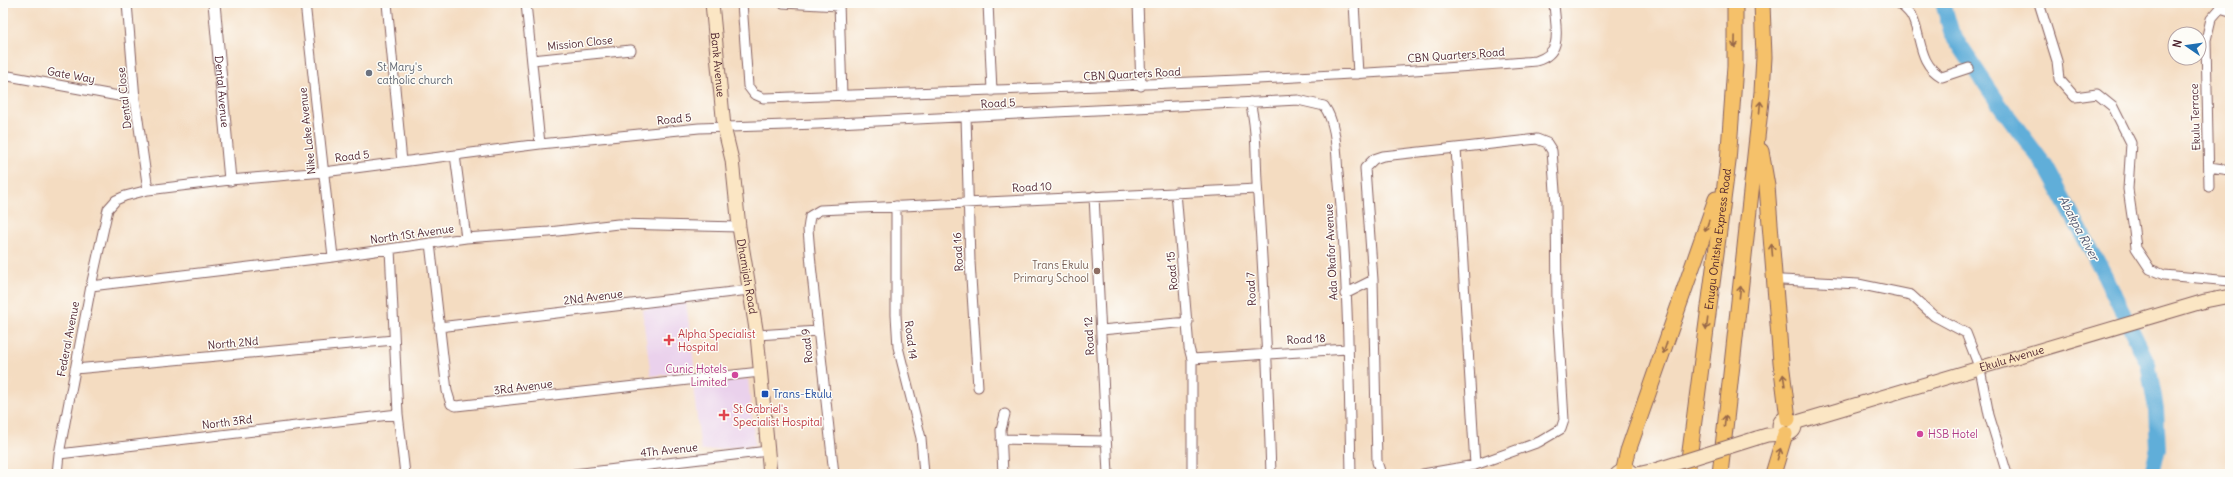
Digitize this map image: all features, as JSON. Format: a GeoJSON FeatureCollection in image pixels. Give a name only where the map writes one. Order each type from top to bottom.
{"type":"FeatureCollection","features":[{"type":"Feature","properties":{"kind":"highway","name":"Enugu Onitsha Express Road"},"geometry":{"type":"LineString","coordinates":[[1687,474],[1728,162],[1735,66],[1735,3]]}},
{"type":"Feature","properties":{"kind":"highway"},"geometry":{"type":"LineString","coordinates":[[1720,474],[1758,132],[1764,57],[1762,3]]}},
{"type":"Feature","properties":{"kind":"highway"},"geometry":{"type":"LineString","coordinates":[[1758,132],[1767,186],[1786,426],[1773,474]]}},
{"type":"Feature","properties":{"kind":"highway"},"geometry":{"type":"LineString","coordinates":[[1628,473],[1628,451],[1728,162]]}},
{"type":"Feature","properties":{"kind":"main road","name":"Bank Avenue"},"geometry":{"type":"LineString","coordinates":[[712,3],[724,127]]}},
{"type":"Feature","properties":{"kind":"main road","name":"Dhamijah Road"},"geometry":{"type":"LineString","coordinates":[[724,127],[732,160],[739,227],[757,335],[770,474]]}},
{"type":"Feature","properties":{"kind":"main road","name":"Ekulu Avenue"},"geometry":{"type":"LineString","coordinates":[[1786,426],[2205,301],[2230,296]]}},
{"type":"Feature","properties":{"kind":"main road"},"geometry":{"type":"LineString","coordinates":[[1628,473],[1655,470],[1762,437],[1786,426]]}},
{"type":"Feature","properties":{"kind":"street","name":"Dental Close"},"geometry":{"type":"LineString","coordinates":[[127,3],[135,99],[148,190]]}},
{"type":"Feature","properties":{"kind":"street","name":"Dental Avenue"},"geometry":{"type":"LineString","coordinates":[[214,3],[230,180]]}},
{"type":"Feature","properties":{"kind":"street","name":"Nike Lake Avenue"},"geometry":{"type":"LineString","coordinates":[[305,3],[333,257]]}},
{"type":"Feature","properties":{"kind":"street"},"geometry":{"type":"LineString","coordinates":[[387,3],[402,162]]}},
{"type":"Feature","properties":{"kind":"street"},"geometry":{"type":"LineString","coordinates":[[526,3],[540,144]]}},
{"type":"Feature","properties":{"kind":"street","name":"CBN Quarters Road"},"geometry":{"type":"LineString","coordinates":[[742,3],[747,80],[754,94],[764,98],[1141,86],[1425,70],[1536,61],[1546,59],[1552,54],[1556,46],[1554,3]]}},
{"type":"Feature","properties":{"kind":"street"},"geometry":{"type":"LineString","coordinates":[[783,3],[839,5],[842,96]]}},
{"type":"Feature","properties":{"kind":"street"},"geometry":{"type":"LineString","coordinates":[[988,3],[992,91]]}},
{"type":"Feature","properties":{"kind":"street"},"geometry":{"type":"LineString","coordinates":[[1138,3],[1141,86]]}},
{"type":"Feature","properties":{"kind":"street"},"geometry":{"type":"LineString","coordinates":[[1354,3],[1358,74]]}},
{"type":"Feature","properties":{"kind":"street"},"geometry":{"type":"LineString","coordinates":[[1899,3],[1912,18],[1919,46],[1925,59],[1937,74],[1942,77],[1969,68]]}},
{"type":"Feature","properties":{"kind":"street"},"geometry":{"type":"LineString","coordinates":[[2039,3],[2057,60],[2059,79],[2075,97],[2097,94],[2113,107],[2131,143],[2128,189],[2136,248],[2150,269],[2164,275],[2230,281]]}},
{"type":"Feature","properties":{"kind":"street"},"geometry":{"type":"LineString","coordinates":[[2222,5],[2230,11]]}},
{"type":"Feature","properties":{"kind":"street","name":"Ekulu Terrace"},"geometry":{"type":"LineString","coordinates":[[2209,187],[2206,40],[2211,20],[2222,5]]}},
{"type":"Feature","properties":{"kind":"street","name":"Mission Close"},"geometry":{"type":"LineString","coordinates":[[532,60],[631,50]]}},
{"type":"Feature","properties":{"kind":"street","name":"Gate Way"},"geometry":{"type":"LineString","coordinates":[[3,75],[135,99]]}},
{"type":"Feature","properties":{"kind":"street","name":"Ada Okafor Avenue"},"geometry":{"type":"LineString","coordinates":[[1250,102],[1298,100],[1324,106],[1330,114],[1341,202],[1351,474]]}},
{"type":"Feature","properties":{"kind":"street","name":"Road 5"},"geometry":{"type":"LineString","coordinates":[[108,209],[116,200],[148,190],[230,180],[324,172],[540,144],[724,127],[1250,102]]}},
{"type":"Feature","properties":{"kind":"street","name":"Road 7"},"geometry":{"type":"LineString","coordinates":[[1250,102],[1254,118],[1267,353],[1270,474]]}},
{"type":"Feature","properties":{"kind":"street","name":"Road 16"},"geometry":{"type":"LineString","coordinates":[[966,116],[968,202],[978,387]]}},
{"type":"Feature","properties":{"kind":"street"},"geometry":{"type":"LineString","coordinates":[[1381,474],[1377,462],[1373,280],[1365,173],[1368,163],[1383,156],[1537,139],[1547,143],[1552,151],[1556,204],[1558,305],[1564,420],[1561,429],[1538,442],[1475,465],[1423,474]]}},
{"type":"Feature","properties":{"kind":"street"},"geometry":{"type":"LineString","coordinates":[[1456,148],[1475,465]]}},
{"type":"Feature","properties":{"kind":"street"},"geometry":{"type":"LineString","coordinates":[[455,155],[466,238]]}},
{"type":"Feature","properties":{"kind":"street"},"geometry":{"type":"LineString","coordinates":[[2209,167],[2230,170]]}},
{"type":"Feature","properties":{"kind":"street","name":"Road 10"},"geometry":{"type":"LineString","coordinates":[[810,216],[820,210],[1257,189]]}},
{"type":"Feature","properties":{"kind":"street","name":"Road 15"},"geometry":{"type":"LineString","coordinates":[[1176,192],[1189,348],[1192,359],[1192,474]]}},
{"type":"Feature","properties":{"kind":"street","name":"Road 12"},"geometry":{"type":"LineString","coordinates":[[1094,196],[1105,440],[1108,474]]}},
{"type":"Feature","properties":{"kind":"street","name":"Road 14"},"geometry":{"type":"LineString","coordinates":[[896,206],[896,316],[898,347],[921,438],[924,474]]}},
{"type":"Feature","properties":{"kind":"street","name":"Federal Avenue"},"geometry":{"type":"LineString","coordinates":[[57,474],[59,454],[74,369],[108,209]]}},
{"type":"Feature","properties":{"kind":"street","name":"Road 9"},"geometry":{"type":"LineString","coordinates":[[810,216],[808,229],[834,474]]}},
{"type":"Feature","properties":{"kind":"street","name":"North 1St Avenue"},"geometry":{"type":"LineString","coordinates":[[91,286],[333,257],[466,238],[549,232],[618,224],[739,227]]}},
{"type":"Feature","properties":{"kind":"street","name":"3Rd Avenue"},"geometry":{"type":"LineString","coordinates":[[430,243],[447,390],[451,404],[456,406],[760,372]]}},
{"type":"Feature","properties":{"kind":"street"},"geometry":{"type":"LineString","coordinates":[[390,249],[398,414],[405,474]]}},
{"type":"Feature","properties":{"kind":"street"},"geometry":{"type":"LineString","coordinates":[[1345,294],[1373,280]]}},
{"type":"Feature","properties":{"kind":"street"},"geometry":{"type":"LineString","coordinates":[[1782,280],[1858,284],[1911,295],[1934,316],[1966,333],[1980,369],[1989,415],[2007,474]]}},
{"type":"Feature","properties":{"kind":"street","name":"2Nd Avenue"},"geometry":{"type":"LineString","coordinates":[[439,327],[749,290]]}},
{"type":"Feature","properties":{"kind":"street"},"geometry":{"type":"LineString","coordinates":[[1101,330],[1188,322]]}},
{"type":"Feature","properties":{"kind":"street"},"geometry":{"type":"LineString","coordinates":[[757,335],[818,331]]}},
{"type":"Feature","properties":{"kind":"street","name":"North 2Nd"},"geometry":{"type":"LineString","coordinates":[[74,369],[394,340]]}},
{"type":"Feature","properties":{"kind":"street","name":"Road 18"},"geometry":{"type":"LineString","coordinates":[[1192,359],[1347,349]]}},
{"type":"Feature","properties":{"kind":"street","name":"North 3Rd"},"geometry":{"type":"LineString","coordinates":[[59,454],[398,414]]}},
{"type":"Feature","properties":{"kind":"street"},"geometry":{"type":"LineString","coordinates":[[1003,474],[1000,440],[1005,414]]}},
{"type":"Feature","properties":{"kind":"street"},"geometry":{"type":"LineString","coordinates":[[1000,440],[1105,440]]}},
{"type":"Feature","properties":{"kind":"street","name":"4Th Avenue"},"geometry":{"type":"LineString","coordinates":[[574,474],[768,451]]}},
{"type":"Feature","properties":{"kind":"shaded area","name":"Alpha Specialist Hospital"},"geometry":{"type":"Polygon","coordinates":[[[686,301],[695,371],[651,376],[642,310],[686,301]]]}},
{"type":"Feature","properties":{"kind":"shaded area","name":"St Gabriel's Specialist Hospital"},"geometry":{"type":"Polygon","coordinates":[[[748,379],[755,445],[701,451],[693,386],[748,379]]]}},
{"type":"Feature","properties":{"kind":"waterway","name":"Abakpa River"},"geometry":{"type":"LineString","coordinates":[[1943,3],[1952,34],[1999,104],[2046,167],[2103,272],[2148,364],[2156,409],[2158,448],[2152,474]]}},
{"type":"Feature","properties":{"kind":"place","name":"St Mary's catholic church"},"geometry":{"type":"Point","coordinates":[369,73]}},
{"type":"Feature","properties":{"kind":"place","name":"Trans Ekulu Primary School"},"geometry":{"type":"Point","coordinates":[1097,271]}},
{"type":"Feature","properties":{"kind":"place","name":"Alpha Specialist Hospital"},"geometry":{"type":"Point","coordinates":[669,340]}},
{"type":"Feature","properties":{"kind":"place","name":"Cunic Hotels Limited"},"geometry":{"type":"Point","coordinates":[735,375]}},
{"type":"Feature","properties":{"kind":"place","name":"Trans-Ekulu"},"geometry":{"type":"Point","coordinates":[765,394]}},
{"type":"Feature","properties":{"kind":"place","name":"St Gabriel's Specialist Hospital"},"geometry":{"type":"Point","coordinates":[724,415]}},
{"type":"Feature","properties":{"kind":"place","name":"HSB Hotel"},"geometry":{"type":"Point","coordinates":[1920,434]}}]}
